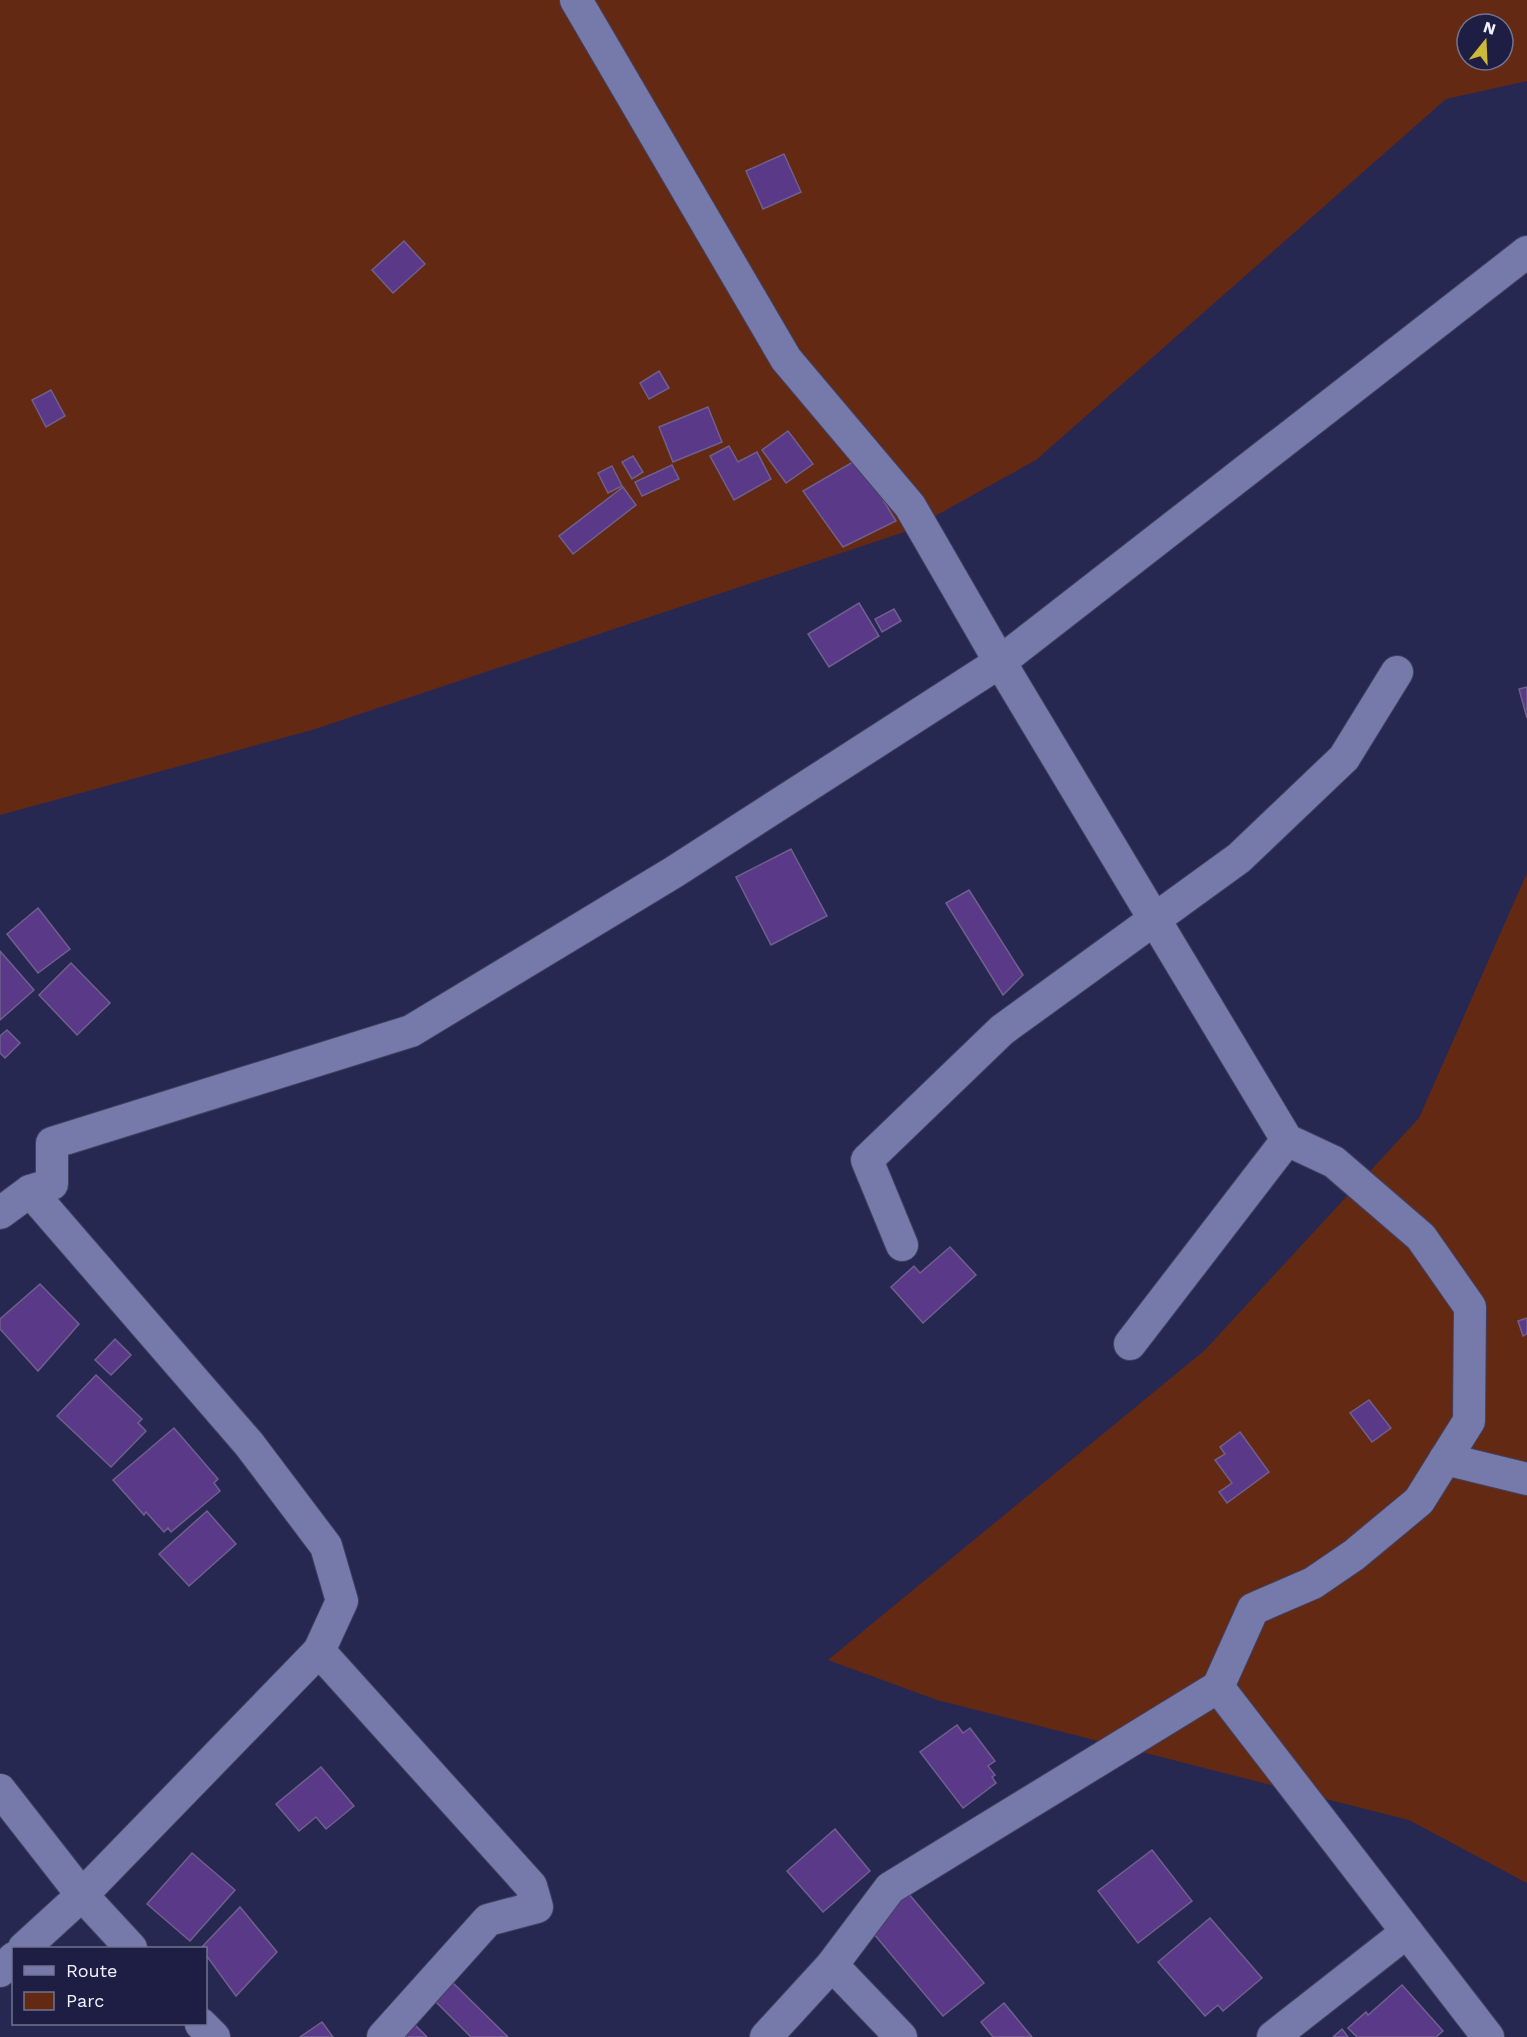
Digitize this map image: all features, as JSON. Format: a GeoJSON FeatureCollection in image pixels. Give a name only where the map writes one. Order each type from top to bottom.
{"type":"FeatureCollection","features":[{"type":"Feature","properties":{"kind":"street"},"geometry":{"type":"LineString","coordinates":[[576,0],[786,359],[910,506],[1000,662],[1287,1140],[1334,1162],[1421,1237],[1470,1307],[1469,1421],[1419,1501],[1354,1555],[1313,1583],[1253,1609],[1218,1687],[890,1888],[832,1965],[766,2037]]}},
{"type":"Feature","properties":{"kind":"street"},"geometry":{"type":"LineString","coordinates":[[0,1213],[30,1191],[52,1184],[52,1143],[411,1031],[674,872],[1000,662],[1527,252]]}},
{"type":"Feature","properties":{"kind":"street"},"geometry":{"type":"LineString","coordinates":[[902,1245],[867,1160],[1002,1030],[1239,858],[1344,758],[1397,672]]}},
{"type":"Feature","properties":{"kind":"street"},"geometry":{"type":"LineString","coordinates":[[1130,1344],[1287,1140]]}},
{"type":"Feature","properties":{"kind":"street"},"geometry":{"type":"LineString","coordinates":[[25,1947],[82,1895],[319,1651],[342,1601],[326,1546],[249,1444],[30,1191]]}},
{"type":"Feature","properties":{"kind":"street"},"geometry":{"type":"LineString","coordinates":[[1445,1459],[1527,1479]]}},
{"type":"Feature","properties":{"kind":"street"},"geometry":{"type":"LineString","coordinates":[[319,1651],[531,1886],[537,1907],[488,1920],[382,2037]]}},
{"type":"Feature","properties":{"kind":"street"},"geometry":{"type":"LineString","coordinates":[[1218,1687],[1488,2037]]}},
{"type":"Feature","properties":{"kind":"street"},"geometry":{"type":"LineString","coordinates":[[0,1790],[82,1895],[130,1947]]}},
{"type":"Feature","properties":{"kind":"street"},"geometry":{"type":"LineString","coordinates":[[1273,2037],[1407,1932]]}},
{"type":"Feature","properties":{"kind":"street"},"geometry":{"type":"LineString","coordinates":[[0,1971],[12,1960]]}},
{"type":"Feature","properties":{"kind":"street"},"geometry":{"type":"LineString","coordinates":[[832,1965],[901,2037]]}},
{"type":"Feature","properties":{"kind":"street"},"geometry":{"type":"LineString","coordinates":[[202,2025],[214,2037]]}},
{"type":"Feature","properties":{"kind":"green space"},"geometry":{"type":"Polygon","coordinates":[[[0,0],[1527,0],[1527,81],[1446,99],[1036,460],[910,530],[312,730],[0,815],[0,0]]]}},
{"type":"Feature","properties":{"kind":"green space"},"geometry":{"type":"Polygon","coordinates":[[[1527,873],[1527,1883],[1409,1820],[937,1700],[828,1660],[1205,1350],[1419,1118],[1527,873]]]}},
{"type":"Feature","properties":{"kind":"building"},"geometry":{"type":"Polygon","coordinates":[[[784,154],[801,192],[763,209],[746,171],[784,154]]]}},
{"type":"Feature","properties":{"kind":"building"},"geometry":{"type":"Polygon","coordinates":[[[404,241],[425,264],[393,293],[372,270],[404,241]]]}},
{"type":"Feature","properties":{"kind":"building"},"geometry":{"type":"Polygon","coordinates":[[[659,371],[669,388],[649,399],[640,383],[659,371]]]}},
{"type":"Feature","properties":{"kind":"building"},"geometry":{"type":"Polygon","coordinates":[[[51,390],[65,416],[46,427],[32,400],[51,390]]]}},
{"type":"Feature","properties":{"kind":"building"},"geometry":{"type":"Polygon","coordinates":[[[708,407],[722,442],[673,462],[659,427],[708,407]]]}},
{"type":"Feature","properties":{"kind":"building"},"geometry":{"type":"Polygon","coordinates":[[[788,431],[813,464],[786,483],[762,450],[788,431]]]}},
{"type":"Feature","properties":{"kind":"building"},"geometry":{"type":"Polygon","coordinates":[[[729,446],[738,462],[757,452],[771,479],[734,500],[710,456],[729,446]]]}},
{"type":"Feature","properties":{"kind":"building"},"geometry":{"type":"Polygon","coordinates":[[[633,456],[643,472],[632,479],[622,462],[633,456]]]}},
{"type":"Feature","properties":{"kind":"building"},"geometry":{"type":"Polygon","coordinates":[[[858,459],[896,521],[843,547],[803,491],[858,459]]]}},
{"type":"Feature","properties":{"kind":"building"},"geometry":{"type":"Polygon","coordinates":[[[672,465],[679,479],[642,496],[635,482],[672,465]]]}},
{"type":"Feature","properties":{"kind":"building"},"geometry":{"type":"Polygon","coordinates":[[[612,466],[622,486],[608,493],[598,473],[612,466]]]}},
{"type":"Feature","properties":{"kind":"building"},"geometry":{"type":"Polygon","coordinates":[[[623,487],[636,505],[573,554],[559,536],[623,487]]]}},
{"type":"Feature","properties":{"kind":"building"},"geometry":{"type":"Polygon","coordinates":[[[859,603],[879,636],[829,667],[808,634],[859,603]]]}},
{"type":"Feature","properties":{"kind":"building"},"geometry":{"type":"Polygon","coordinates":[[[894,609],[901,621],[882,632],[875,619],[894,609]]]}},
{"type":"Feature","properties":{"kind":"building"},"geometry":{"type":"Polygon","coordinates":[[[1527,687],[1527,718],[1519,689],[1527,687]]]}},
{"type":"Feature","properties":{"kind":"building"},"geometry":{"type":"Polygon","coordinates":[[[791,849],[827,916],[771,945],[736,877],[791,849]]]}},
{"type":"Feature","properties":{"kind":"building"},"geometry":{"type":"Polygon","coordinates":[[[969,890],[1023,975],[1003,995],[946,903],[969,890]]]}},
{"type":"Feature","properties":{"kind":"building"},"geometry":{"type":"Polygon","coordinates":[[[38,908],[70,949],[38,973],[7,934],[38,908]]]}},
{"type":"Feature","properties":{"kind":"building"},"geometry":{"type":"Polygon","coordinates":[[[0,951],[34,990],[0,1020],[0,951]]]}},
{"type":"Feature","properties":{"kind":"building"},"geometry":{"type":"Polygon","coordinates":[[[71,963],[110,1003],[77,1035],[39,995],[71,963]]]}},
{"type":"Feature","properties":{"kind":"building"},"geometry":{"type":"Polygon","coordinates":[[[7,1030],[20,1043],[5,1058],[0,1053],[0,1036],[7,1030]]]}},
{"type":"Feature","properties":{"kind":"building"},"geometry":{"type":"Polygon","coordinates":[[[950,1247],[976,1275],[923,1323],[891,1287],[914,1266],[920,1273],[950,1247]]]}},
{"type":"Feature","properties":{"kind":"building"},"geometry":{"type":"Polygon","coordinates":[[[40,1284],[79,1324],[38,1371],[0,1329],[0,1319],[40,1284]]]}},
{"type":"Feature","properties":{"kind":"building"},"geometry":{"type":"Polygon","coordinates":[[[1527,1318],[1527,1334],[1523,1336],[1518,1321],[1527,1318]]]}},
{"type":"Feature","properties":{"kind":"building"},"geometry":{"type":"Polygon","coordinates":[[[115,1339],[131,1355],[111,1375],[95,1360],[115,1339]]]}},
{"type":"Feature","properties":{"kind":"building"},"geometry":{"type":"Polygon","coordinates":[[[96,1375],[142,1419],[138,1423],[146,1431],[111,1467],[57,1416],[96,1375]]]}},
{"type":"Feature","properties":{"kind":"building"},"geometry":{"type":"Polygon","coordinates":[[[1369,1400],[1391,1428],[1372,1442],[1350,1413],[1369,1400]]]}},
{"type":"Feature","properties":{"kind":"building"},"geometry":{"type":"Polygon","coordinates":[[[174,1428],[218,1479],[214,1483],[220,1491],[171,1532],[168,1528],[164,1532],[146,1512],[144,1515],[113,1480],[174,1428]]]}},
{"type":"Feature","properties":{"kind":"building"},"geometry":{"type":"Polygon","coordinates":[[[1240,1432],[1269,1472],[1227,1503],[1219,1492],[1232,1483],[1215,1460],[1225,1454],[1220,1447],[1240,1432]]]}},
{"type":"Feature","properties":{"kind":"building"},"geometry":{"type":"Polygon","coordinates":[[[207,1511],[236,1544],[189,1586],[159,1554],[207,1511]]]}},
{"type":"Feature","properties":{"kind":"building"},"geometry":{"type":"Polygon","coordinates":[[[957,1725],[963,1733],[970,1728],[995,1761],[988,1766],[995,1775],[992,1777],[996,1783],[963,1808],[920,1752],[957,1725]]]}},
{"type":"Feature","properties":{"kind":"building"},"geometry":{"type":"Polygon","coordinates":[[[321,1767],[354,1806],[326,1829],[316,1817],[299,1831],[276,1804],[321,1767]]]}},
{"type":"Feature","properties":{"kind":"building"},"geometry":{"type":"Polygon","coordinates":[[[835,1829],[870,1871],[823,1912],[787,1871],[835,1829]]]}},
{"type":"Feature","properties":{"kind":"building"},"geometry":{"type":"Polygon","coordinates":[[[1152,1850],[1192,1901],[1138,1943],[1098,1891],[1152,1850]]]}},
{"type":"Feature","properties":{"kind":"building"},"geometry":{"type":"Polygon","coordinates":[[[192,1853],[235,1890],[190,1941],[147,1904],[192,1853]]]}},
{"type":"Feature","properties":{"kind":"building"},"geometry":{"type":"Polygon","coordinates":[[[908,1893],[984,1983],[943,2016],[868,1927],[908,1893]]]}},
{"type":"Feature","properties":{"kind":"building"},"geometry":{"type":"Polygon","coordinates":[[[240,1907],[277,1952],[236,1996],[207,1956],[207,1947],[202,1947],[240,1907]]]}},
{"type":"Feature","properties":{"kind":"building"},"geometry":{"type":"Polygon","coordinates":[[[1210,1918],[1262,1978],[1223,2011],[1218,2005],[1205,2016],[1158,1962],[1210,1918]]]}},
{"type":"Feature","properties":{"kind":"building"},"geometry":{"type":"Polygon","coordinates":[[[448,1978],[508,2037],[471,2037],[430,1996],[448,1978]]]}},
{"type":"Feature","properties":{"kind":"building"},"geometry":{"type":"Polygon","coordinates":[[[1402,1985],[1443,2031],[1436,2037],[1357,2037],[1348,2028],[1366,2012],[1368,2015],[1402,1985]]]}},
{"type":"Feature","properties":{"kind":"building"},"geometry":{"type":"Polygon","coordinates":[[[1004,2003],[1032,2037],[993,2037],[981,2022],[1004,2003]]]}},
{"type":"Feature","properties":{"kind":"building"},"geometry":{"type":"Polygon","coordinates":[[[322,2022],[333,2037],[300,2037],[322,2022]]]}},
{"type":"Feature","properties":{"kind":"building"},"geometry":{"type":"Polygon","coordinates":[[[414,2024],[427,2037],[400,2037],[414,2024]]]}},
{"type":"Feature","properties":{"kind":"building"},"geometry":{"type":"Polygon","coordinates":[[[1342,2029],[1348,2037],[1333,2037],[1342,2029]]]}}]}
